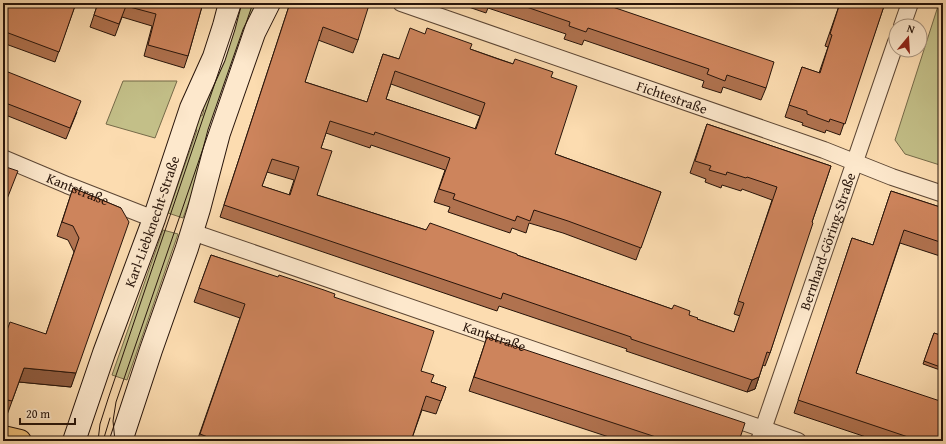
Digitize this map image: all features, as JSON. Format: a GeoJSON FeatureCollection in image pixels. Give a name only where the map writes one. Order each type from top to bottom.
{"type":"FeatureCollection","features":[{"type":"Feature","properties":{"kind":"main road","name":"Karl-Liebknecht-Straße"},"geometry":{"type":"LineString","coordinates":[[74,441],[104,353],[154,219],[193,103],[214,57],[230,3]]}},
{"type":"Feature","properties":{"kind":"main road"},"geometry":{"type":"LineString","coordinates":[[121,441],[192,232],[219,133],[254,33],[269,3]]}},
{"type":"Feature","properties":{"kind":"main road"},"geometry":{"type":"LineString","coordinates":[[3,437],[20,441]]}},
{"type":"Feature","properties":{"kind":"street","name":"Fichtestraße"},"geometry":{"type":"LineString","coordinates":[[401,3],[824,150],[892,177],[943,194]]}},
{"type":"Feature","properties":{"kind":"street"},"geometry":{"type":"LineString","coordinates":[[905,18],[910,3]]}},
{"type":"Feature","properties":{"kind":"street","name":"Bernhard-Göring-Straße"},"geometry":{"type":"LineString","coordinates":[[761,435],[891,58]]}},
{"type":"Feature","properties":{"kind":"street","name":"Kantstraße"},"geometry":{"type":"LineString","coordinates":[[3,158],[154,219]]}},
{"type":"Feature","properties":{"kind":"street","name":"Kantstraße"},"geometry":{"type":"LineString","coordinates":[[192,232],[761,435],[798,441]]}},
{"type":"Feature","properties":{"kind":"shaded area"},"geometry":{"type":"Polygon","coordinates":[[[235,3],[261,3],[183,218],[168,213],[197,130],[192,128],[197,114],[202,116],[204,110],[200,108],[235,3]]]}},
{"type":"Feature","properties":{"kind":"shaded area"},"geometry":{"type":"Polygon","coordinates":[[[939,3],[943,3],[943,166],[905,154],[895,140],[921,58],[928,58],[928,37],[939,3]]]}},
{"type":"Feature","properties":{"kind":"shaded area"},"geometry":{"type":"Polygon","coordinates":[[[123,81],[177,81],[155,138],[106,124],[123,81]]]}},
{"type":"Feature","properties":{"kind":"shaded area"},"geometry":{"type":"Polygon","coordinates":[[[163,230],[178,234],[127,380],[112,375],[163,230]]]}},
{"type":"Feature","properties":{"kind":"building"},"geometry":{"type":"Polygon","coordinates":[[[3,3],[76,3],[59,52],[3,31],[3,3]]]}},
{"type":"Feature","properties":{"kind":"building"},"geometry":{"type":"Polygon","coordinates":[[[98,3],[203,3],[188,56],[148,45],[156,14],[126,6],[119,24],[94,15],[98,3]]]}},
{"type":"Feature","properties":{"kind":"building"},"geometry":{"type":"Polygon","coordinates":[[[290,3],[363,3],[369,5],[358,40],[323,27],[305,82],[367,102],[383,54],[399,59],[410,28],[425,34],[427,28],[472,44],[470,49],[498,59],[513,64],[515,59],[553,72],[551,77],[577,86],[555,154],[661,192],[641,248],[534,210],[530,221],[517,216],[515,221],[453,199],[455,194],[439,189],[450,158],[375,132],[374,135],[330,121],[321,148],[332,151],[317,195],[426,230],[430,223],[672,309],[674,305],[690,311],[689,315],[698,318],[697,319],[734,332],[744,303],[738,301],[777,187],[727,172],[726,175],[709,170],[711,166],[695,161],[707,124],[831,166],[770,353],[767,352],[759,377],[752,380],[631,339],[631,337],[503,293],[501,299],[224,205],[290,3]],[[395,71],[386,99],[476,129],[485,103],[395,71]],[[272,159],[262,186],[290,195],[299,167],[272,159]]]}},
{"type":"Feature","properties":{"kind":"building"},"geometry":{"type":"Polygon","coordinates":[[[515,3],[601,3],[774,62],[766,88],[727,75],[725,81],[707,74],[709,69],[588,28],[586,32],[569,26],[570,22],[515,3]]]}},
{"type":"Feature","properties":{"kind":"building"},"geometry":{"type":"Polygon","coordinates":[[[840,3],[885,3],[845,124],[830,119],[829,122],[807,114],[807,111],[789,105],[802,67],[820,73],[840,3]]]}},
{"type":"Feature","properties":{"kind":"building"},"geometry":{"type":"Polygon","coordinates":[[[3,70],[81,101],[70,128],[3,102],[3,70]]]}},
{"type":"Feature","properties":{"kind":"building"},"geometry":{"type":"Polygon","coordinates":[[[3,166],[18,171],[5,204],[3,204],[3,166]]]}},
{"type":"Feature","properties":{"kind":"building"},"geometry":{"type":"Polygon","coordinates":[[[73,188],[121,208],[129,222],[76,373],[24,368],[12,401],[3,399],[3,341],[10,322],[46,334],[79,238],[73,226],[62,222],[73,188]]]}},
{"type":"Feature","properties":{"kind":"building"},"geometry":{"type":"Polygon","coordinates":[[[891,191],[943,208],[943,243],[904,230],[856,373],[943,402],[943,441],[920,441],[798,400],[852,238],[873,245],[891,191]]]}},
{"type":"Feature","properties":{"kind":"building"},"geometry":{"type":"Polygon","coordinates":[[[211,255],[324,290],[335,294],[334,297],[434,331],[421,371],[434,375],[431,382],[446,387],[441,401],[426,396],[411,441],[218,441],[200,434],[245,304],[199,288],[211,255]]]}},
{"type":"Feature","properties":{"kind":"building"},"geometry":{"type":"Polygon","coordinates":[[[934,333],[943,336],[943,368],[924,361],[934,333]]]}},
{"type":"Feature","properties":{"kind":"building"},"geometry":{"type":"Polygon","coordinates":[[[487,337],[745,423],[739,441],[668,441],[474,377],[487,337]]]}},
{"type":"Feature","properties":{"kind":"tram line"},"geometry":{"type":"LineString","coordinates":[[98,441],[100,424],[108,399],[242,3]]}},
{"type":"Feature","properties":{"kind":"tram line"},"geometry":{"type":"LineString","coordinates":[[115,441],[113,421],[116,402],[253,3]]}},
{"type":"Feature","properties":{"kind":"tram line"},"geometry":{"type":"LineString","coordinates":[[103,441],[110,418]]}}]}
